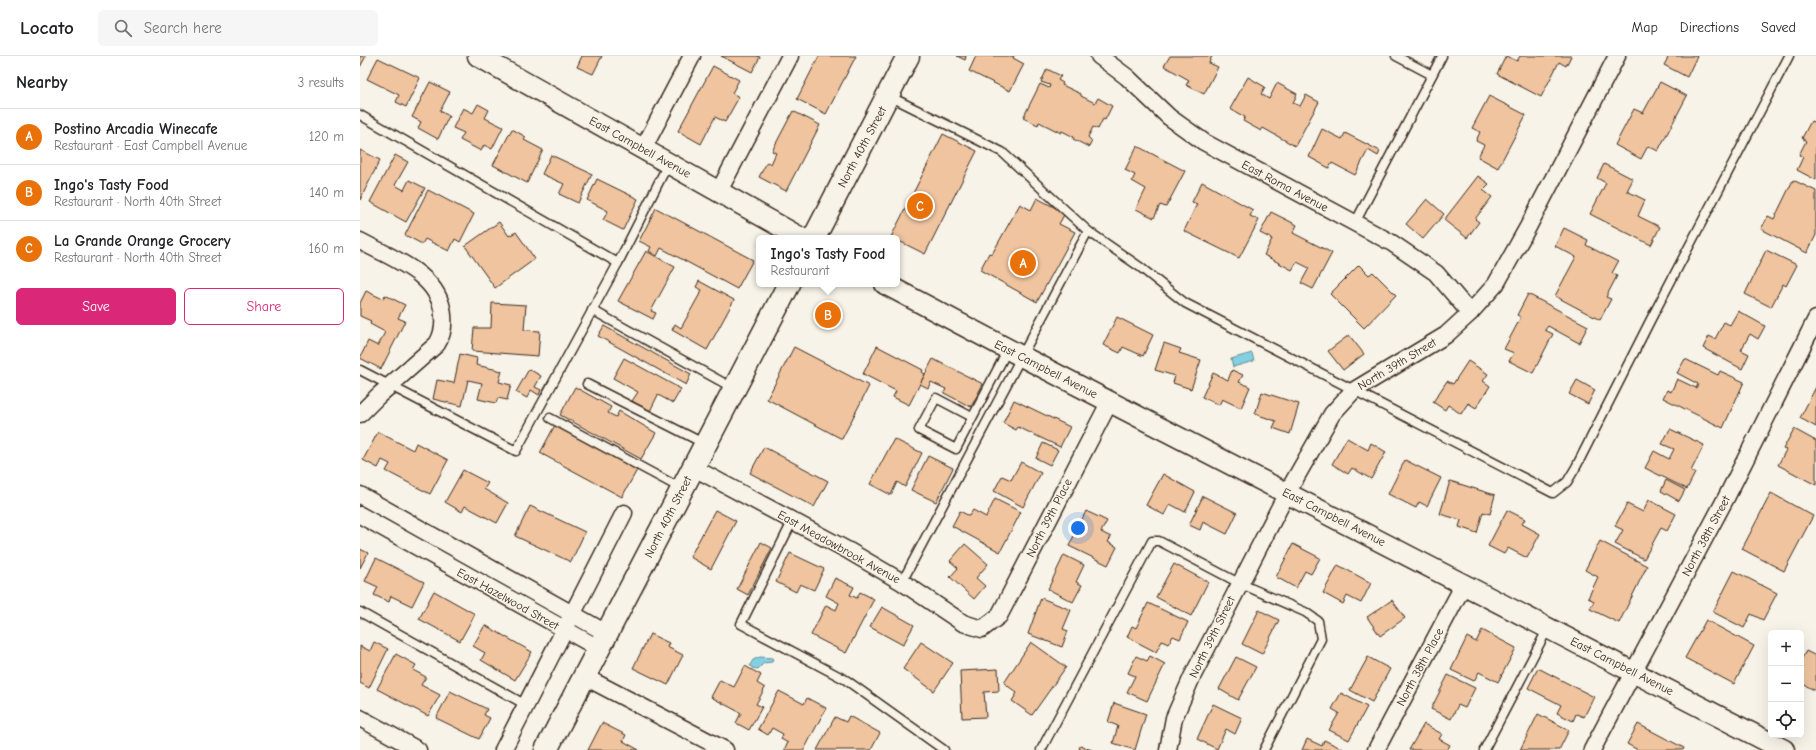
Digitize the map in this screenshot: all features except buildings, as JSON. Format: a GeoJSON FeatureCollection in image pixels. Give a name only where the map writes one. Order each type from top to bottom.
{"type":"FeatureCollection","features":[{"type":"Feature","properties":{"kind":"main road","name":"North 40th Street"},"geometry":{"type":"LineString","coordinates":[[816,235],[889,96],[908,56]]}},
{"type":"Feature","properties":{"kind":"main road","name":"North 40th Street"},"geometry":{"type":"LineString","coordinates":[[546,750],[683,490],[734,388],[787,287]]}},
{"type":"Feature","properties":{"kind":"street"},"geometry":{"type":"LineString","coordinates":[[643,149],[692,56]]}},
{"type":"Feature","properties":{"kind":"street"},"geometry":{"type":"LineString","coordinates":[[719,191],[790,56]]}},
{"type":"Feature","properties":{"kind":"street","name":"East Roma Avenue"},"geometry":{"type":"LineString","coordinates":[[1099,56],[1127,77],[1170,117],[1204,142],[1392,243],[1436,273],[1470,313]]}},
{"type":"Feature","properties":{"kind":"street","name":"North 39th Street"},"geometry":{"type":"LineString","coordinates":[[1168,750],[1174,718],[1192,677],[1239,583],[1287,493],[1332,414],[1353,391],[1446,335],[1470,313],[1496,284],[1528,227],[1617,56]]}},
{"type":"Feature","properties":{"kind":"street","name":"East Campbell Avenue"},"geometry":{"type":"LineString","coordinates":[[488,58],[668,164],[796,235]]}},
{"type":"Feature","properties":{"kind":"street"},"geometry":{"type":"LineString","coordinates":[[360,241],[415,271],[428,282],[438,295],[444,320],[440,339],[429,353],[390,385],[360,414]]}},
{"type":"Feature","properties":{"kind":"street","name":"East Campbell Avenue"},"geometry":{"type":"LineString","coordinates":[[891,287],[1635,672],[1760,741],[1784,750]]}},
{"type":"Feature","properties":{"kind":"street","name":"North 38th Street"},"geometry":{"type":"LineString","coordinates":[[1592,750],[1635,672],[1727,496],[1816,319]]}},
{"type":"Feature","properties":{"kind":"street","name":"North 39th Place"},"geometry":{"type":"LineString","coordinates":[[982,629],[999,616],[1110,401]]}},
{"type":"Feature","properties":{"kind":"street","name":"East Meadowbrook Avenue"},"geometry":{"type":"LineString","coordinates":[[694,468],[793,520],[902,582],[963,623],[982,629]]}},
{"type":"Feature","properties":{"kind":"street","name":"East Hazelwood Street"},"geometry":{"type":"LineString","coordinates":[[360,495],[573,616],[604,641]]}},
{"type":"Feature","properties":{"kind":"street"},"geometry":{"type":"LineString","coordinates":[[503,750],[573,616],[624,513]]}},
{"type":"Feature","properties":{"kind":"street","name":"East Hazelwood Street"},"geometry":{"type":"LineString","coordinates":[[360,515],[416,548],[565,630],[604,641]]}},
{"type":"Feature","properties":{"kind":"street"},"geometry":{"type":"LineString","coordinates":[[416,548],[425,532]]}},
{"type":"Feature","properties":{"kind":"street","name":"North 38th Place"},"geometry":{"type":"LineString","coordinates":[[1376,750],[1464,584]]}},
{"type":"Feature","properties":{"kind":"street"},"geometry":{"type":"LineString","coordinates":[[585,677],[726,750]]}},
{"type":"Feature","properties":{"kind":"street"},"geometry":{"type":"LineString","coordinates":[[360,718],[418,750]]}},
{"type":"Feature","properties":{"kind":"lane"},"geometry":{"type":"LineString","coordinates":[[1396,56],[1432,75]]}},
{"type":"Feature","properties":{"kind":"lane"},"geometry":{"type":"LineString","coordinates":[[1355,223],[1442,56]]}},
{"type":"Feature","properties":{"kind":"lane"},"geometry":{"type":"LineString","coordinates":[[889,96],[1002,152],[1088,231],[1140,267],[1185,303],[1353,391],[1487,458],[1553,494],[1567,482],[1576,467],[1651,319],[1789,56]]}},
{"type":"Feature","properties":{"kind":"lane"},"geometry":{"type":"LineString","coordinates":[[360,115],[618,263]]}},
{"type":"Feature","properties":{"kind":"lane"},"geometry":{"type":"LineString","coordinates":[[360,370],[516,451],[618,263],[668,164]]}},
{"type":"Feature","properties":{"kind":"lane"},"geometry":{"type":"LineString","coordinates":[[972,417],[936,398],[919,430],[956,449],[972,417],[1014,352],[1088,231]]}},
{"type":"Feature","properties":{"kind":"lane"},"geometry":{"type":"LineString","coordinates":[[592,310],[734,388]]}},
{"type":"Feature","properties":{"kind":"lane"},"geometry":{"type":"LineString","coordinates":[[902,582],[1014,352]]}},
{"type":"Feature","properties":{"kind":"lane"},"geometry":{"type":"LineString","coordinates":[[587,384],[706,444]]}},
{"type":"Feature","properties":{"kind":"lane"},"geometry":{"type":"LineString","coordinates":[[550,418],[683,490]]}},
{"type":"Feature","properties":{"kind":"lane"},"geometry":{"type":"LineString","coordinates":[[793,520],[741,624],[846,680],[944,750]]}},
{"type":"Feature","properties":{"kind":"lane"},"geometry":{"type":"LineString","coordinates":[[1041,750],[1152,541],[1159,541],[1239,583],[1305,612],[1318,621],[1321,639],[1264,750]]}},
{"type":"Feature","properties":{"kind":"lane"},"geometry":{"type":"LineString","coordinates":[[360,612],[526,704]]}},
{"type":"Feature","properties":{"kind":"lane"},"geometry":{"type":"LineString","coordinates":[[1484,750],[1548,627]]}},
{"type":"Feature","properties":{"kind":"water"},"geometry":{"type":"Polygon","coordinates":[[[1252,353],[1254,361],[1233,367],[1231,359],[1252,353]]]}},
{"type":"Feature","properties":{"kind":"water"},"geometry":{"type":"Polygon","coordinates":[[[760,657],[773,658],[772,662],[764,663],[758,669],[752,668],[750,665],[753,660],[760,657]]]}},
{"type":"Feature","properties":{"kind":"place","name":"La Grande Orange Grocery"},"geometry":{"type":"Point","coordinates":[920,206]}},
{"type":"Feature","properties":{"kind":"place","name":"Postino Arcadia Winecafe"},"geometry":{"type":"Point","coordinates":[1023,263]}},
{"type":"Feature","properties":{"kind":"place","name":"Ingo's Tasty Food"},"geometry":{"type":"Point","coordinates":[828,315]}}]}
